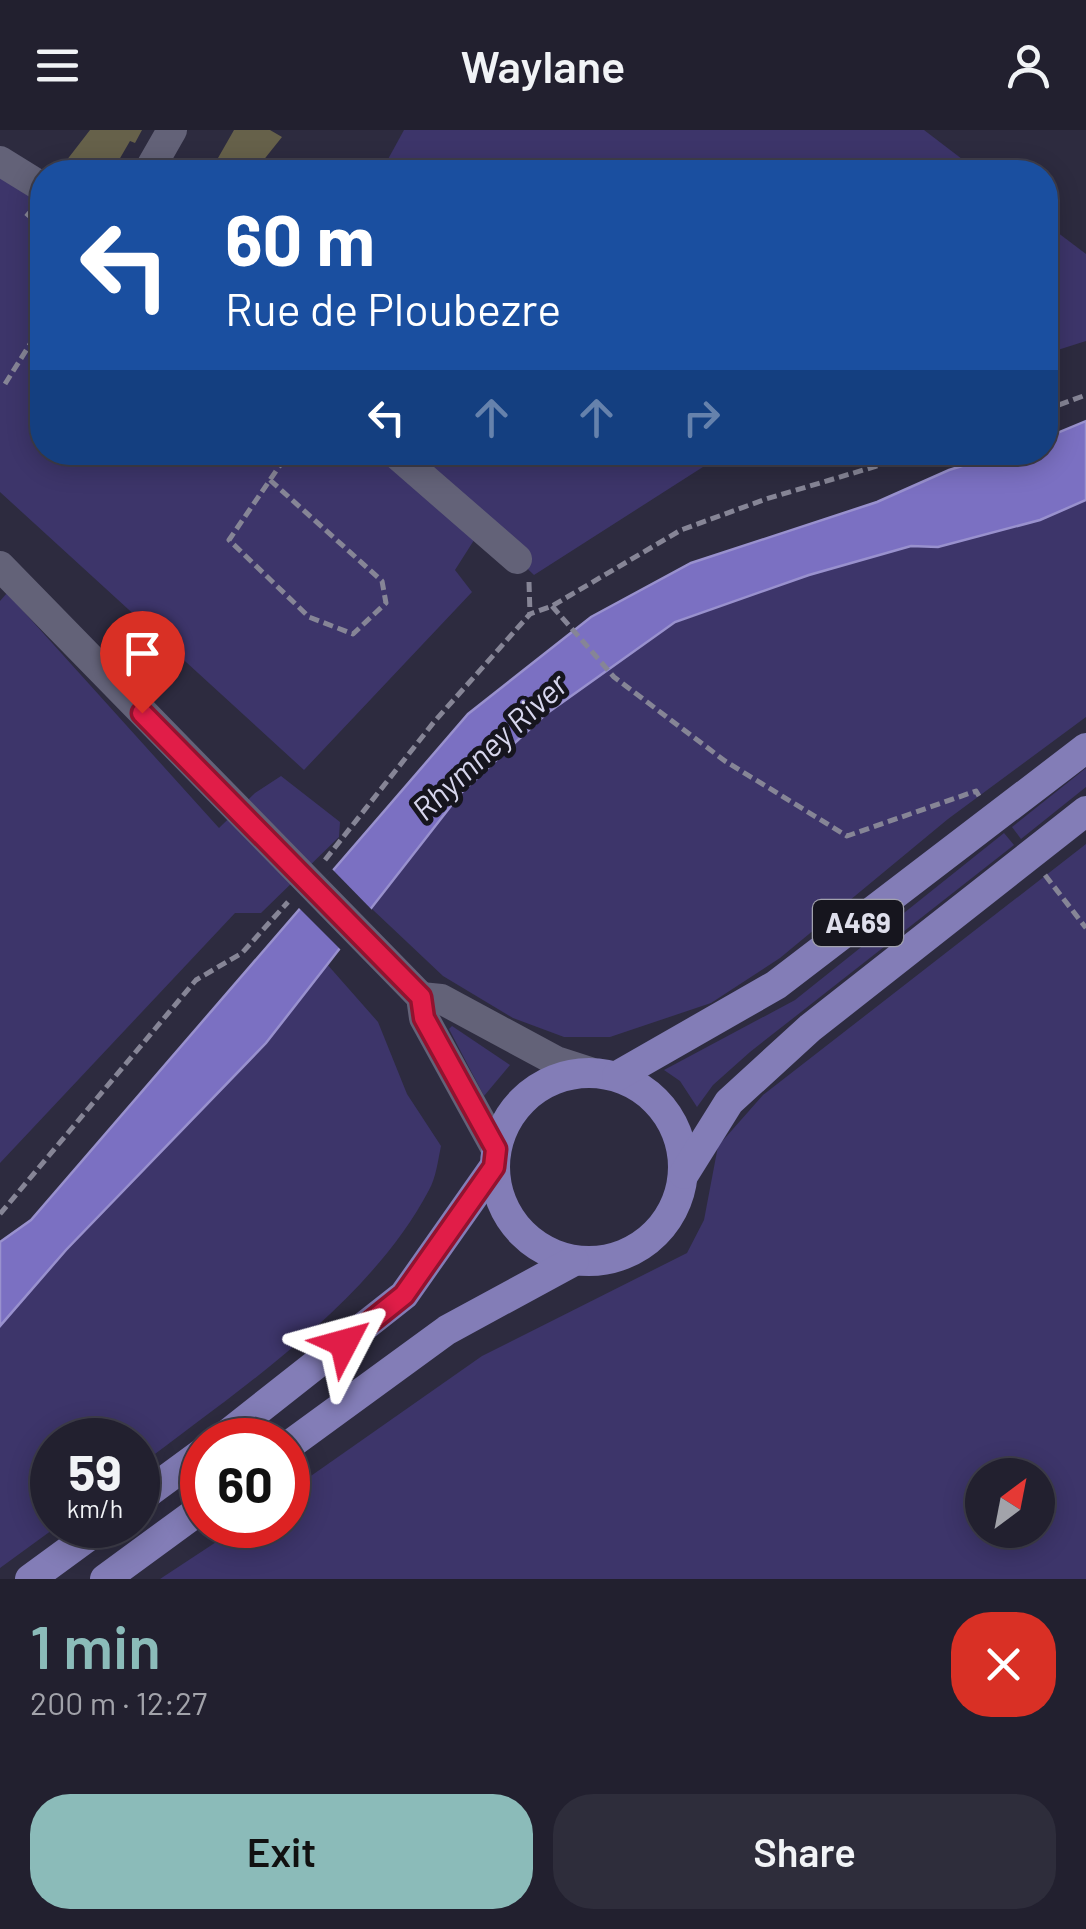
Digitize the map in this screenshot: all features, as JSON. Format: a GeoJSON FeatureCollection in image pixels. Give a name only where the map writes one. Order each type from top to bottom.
{"type":"FeatureCollection","features":[{"type":"Feature","properties":{"kind":"main road","name":"A469"},"geometry":{"type":"LineString","coordinates":[[603,1074],[776,985],[1086,748]]}},
{"type":"Feature","properties":{"kind":"main road","name":"A469"},"geometry":{"type":"LineString","coordinates":[[684,1174],[729,1102],[796,1041],[1086,812]]}},
{"type":"Feature","properties":{"kind":"main road"},"geometry":{"type":"LineString","coordinates":[[248,1418],[404,1295],[495,1158],[509,1116],[532,1091],[563,1076],[603,1074],[645,1090],[668,1114],[681,1142],[684,1174],[677,1204],[660,1231],[620,1256],[574,1261],[446,1330],[310,1430]]}},
{"type":"Feature","properties":{"kind":"main road"},"geometry":{"type":"LineString","coordinates":[[495,1158],[498,1193],[509,1218],[526,1238],[548,1253],[574,1261]]}},
{"type":"Feature","properties":{"kind":"main road"},"geometry":{"type":"LineString","coordinates":[[105,1579],[180,1524]]}},
{"type":"Feature","properties":{"kind":"main road"},"geometry":{"type":"LineString","coordinates":[[30,1579],[72,1548]]}},
{"type":"Feature","properties":{"kind":"street"},"geometry":{"type":"LineString","coordinates":[[155,160],[172,130]]}},
{"type":"Feature","properties":{"kind":"street"},"geometry":{"type":"LineString","coordinates":[[0,160],[30,179]]}},
{"type":"Feature","properties":{"kind":"street"},"geometry":{"type":"LineString","coordinates":[[409,465],[517,559]]}},
{"type":"Feature","properties":{"kind":"street"},"geometry":{"type":"LineString","coordinates":[[0,566],[421,997],[424,1018],[495,1158]]}},
{"type":"Feature","properties":{"kind":"street"},"geometry":{"type":"LineString","coordinates":[[421,997],[441,999],[556,1060],[603,1074]]}},
{"type":"Feature","properties":{"kind":"path"},"geometry":{"type":"LineString","coordinates":[[5,384],[30,344]]}},
{"type":"Feature","properties":{"kind":"path"},"geometry":{"type":"LineString","coordinates":[[1058,405],[1086,395]]}},
{"type":"Feature","properties":{"kind":"path"},"geometry":{"type":"LineString","coordinates":[[270,480],[382,582],[386,603],[353,634],[309,617],[228,540],[280,465]]}},
{"type":"Feature","properties":{"kind":"path"},"geometry":{"type":"LineString","coordinates":[[318,868],[495,650],[530,614],[552,606],[682,530],[766,498],[879,465]]}},
{"type":"Feature","properties":{"kind":"path"},"geometry":{"type":"LineString","coordinates":[[552,606],[614,678],[725,760],[847,836],[976,791],[984,802]]}},
{"type":"Feature","properties":{"kind":"path"},"geometry":{"type":"LineString","coordinates":[[1042,871],[1086,928]]}},
{"type":"Feature","properties":{"kind":"path"},"geometry":{"type":"LineString","coordinates":[[0,1214],[196,980],[242,953],[294,895]]}},
{"type":"Feature","properties":{"kind":"shaded area"},"geometry":{"type":"Polygon","coordinates":[[[404,130],[924,130],[963,160],[388,160],[404,130]]]}},
{"type":"Feature","properties":{"kind":"shaded area"},"geometry":{"type":"Polygon","coordinates":[[[7,176],[30,191],[30,465],[392,465],[476,537],[455,570],[472,592],[304,770],[0,492],[0,179],[7,176]]]}},
{"type":"Feature","properties":{"kind":"shaded area"},"geometry":{"type":"Polygon","coordinates":[[[1058,233],[1086,254],[1086,341],[1058,350],[1058,233]]]}},
{"type":"Feature","properties":{"kind":"shaded area"},"geometry":{"type":"Polygon","coordinates":[[[419,465],[706,465],[534,575],[419,465]]]}},
{"type":"Feature","properties":{"kind":"shaded area"},"geometry":{"type":"Polygon","coordinates":[[[1086,500],[1086,717],[948,819],[780,958],[711,1003],[610,1037],[564,1037],[513,1018],[443,976],[372,909],[461,793],[546,714],[675,623],[809,575],[911,546],[938,547],[1040,520],[1086,500]]]}},
{"type":"Feature","properties":{"kind":"shaded area"},"geometry":{"type":"Polygon","coordinates":[[[7,593],[219,828],[255,793],[281,776],[340,822],[339,837],[261,913],[235,913],[0,1163],[0,601],[7,593]]]}},
{"type":"Feature","properties":{"kind":"shaded area"},"geometry":{"type":"Polygon","coordinates":[[[1086,768],[1086,787],[1021,839],[1012,827],[1086,768]]]}},
{"type":"Feature","properties":{"kind":"shaded area"},"geometry":{"type":"Polygon","coordinates":[[[1004,833],[1014,845],[750,1052],[713,1085],[697,1107],[680,1081],[664,1070],[795,1000],[1004,833]]]}},
{"type":"Feature","properties":{"kind":"shaded area"},"geometry":{"type":"Polygon","coordinates":[[[1086,844],[1086,1579],[160,1579],[207,1548],[310,1548],[310,1477],[482,1356],[687,1253],[704,1220],[718,1146],[763,1095],[1086,844]]]}},
{"type":"Feature","properties":{"kind":"shaded area"},"geometry":{"type":"Polygon","coordinates":[[[326,963],[378,1022],[407,1094],[441,1146],[429,1190],[372,1271],[337,1307],[203,1418],[180,1418],[180,1435],[160,1450],[160,1418],[30,1418],[30,1546],[0,1568],[0,1326],[66,1250],[266,1043],[326,963]]]}},
{"type":"Feature","properties":{"kind":"shaded area"},"geometry":{"type":"Polygon","coordinates":[[[452,1026],[510,1065],[484,1096],[449,1029],[452,1026]]]}},
{"type":"Feature","properties":{"kind":"water","name":"Rhymney River"},"geometry":{"type":"Polygon","coordinates":[[[1086,421],[1086,500],[1040,520],[938,547],[911,546],[809,575],[675,622],[546,714],[461,793],[266,1043],[66,1250],[0,1326],[0,1242],[31,1220],[468,714],[591,617],[691,563],[877,502],[965,465],[1058,465],[1058,433],[1086,421]]]}},
{"type":"Feature","properties":{"kind":"pier"},"geometry":{"type":"Polygon","coordinates":[[[332,869],[375,913],[342,951],[298,907],[332,869]]]}},
{"type":"Feature","properties":{"kind":"building"},"geometry":{"type":"Polygon","coordinates":[[[90,130],[142,130],[119,160],[67,160],[90,130]]]}},
{"type":"Feature","properties":{"kind":"building"},"geometry":{"type":"Polygon","coordinates":[[[234,130],[270,130],[282,137],[264,160],[217,160],[234,130]]]}},
{"type":"Feature","properties":{"kind":"route"},"geometry":{"type":"LineString","coordinates":[[142,713],[421,997],[424,1018],[441,1044],[472,1112],[496,1149],[494,1167],[404,1295],[344,1343]]}}]}
